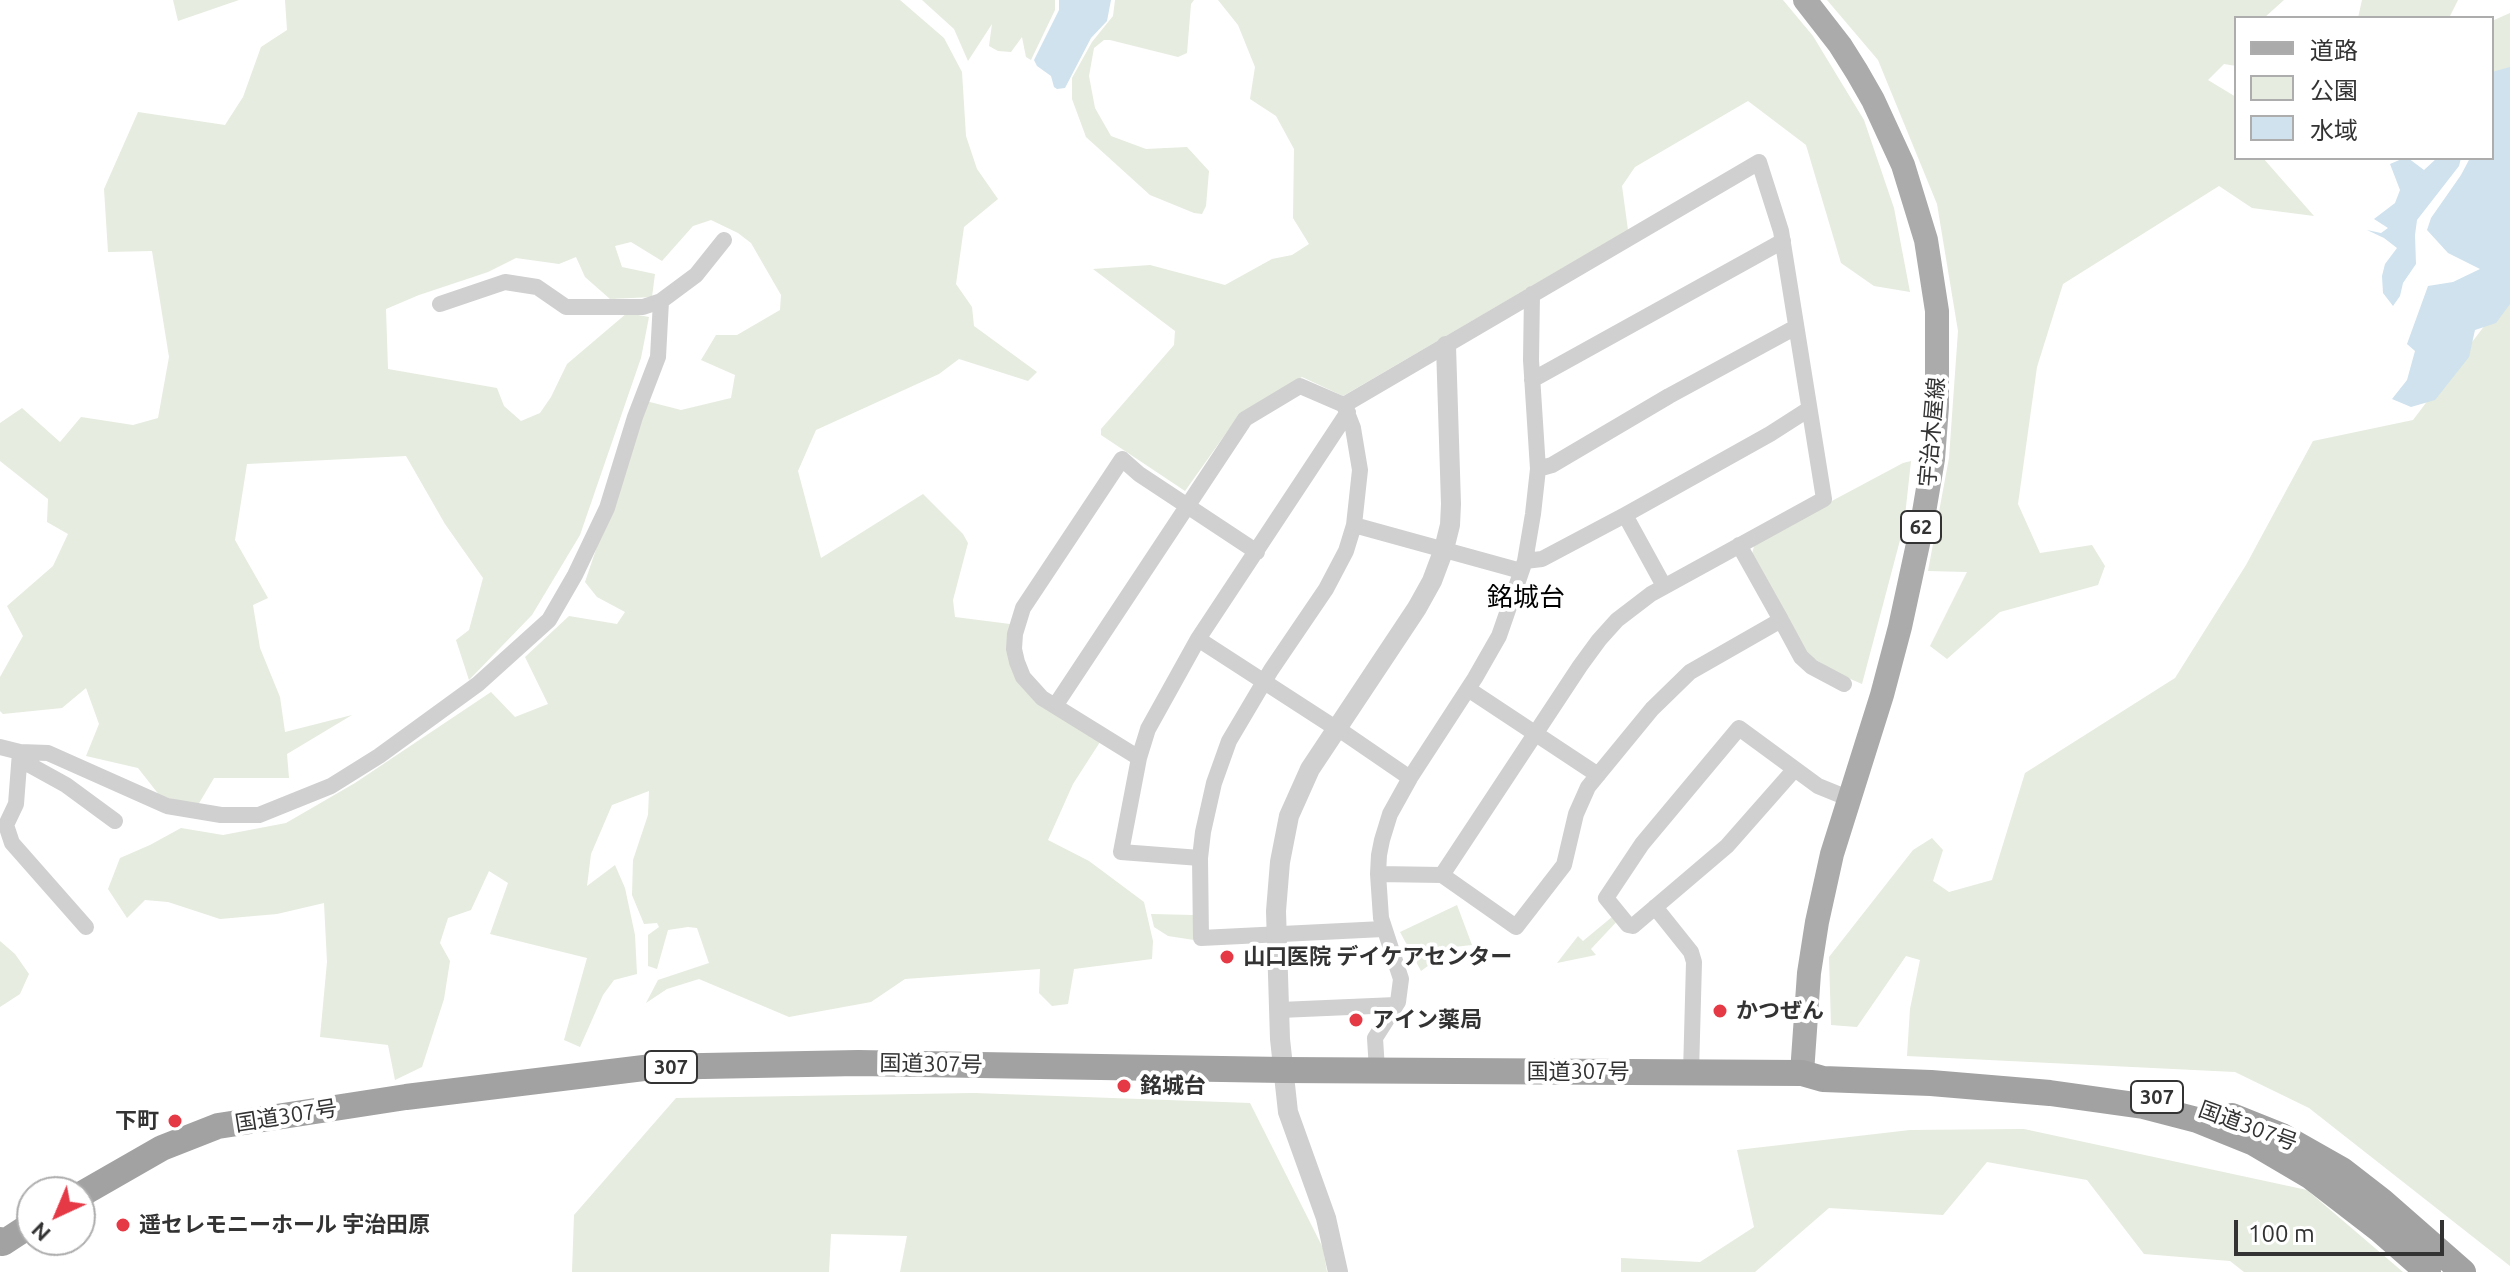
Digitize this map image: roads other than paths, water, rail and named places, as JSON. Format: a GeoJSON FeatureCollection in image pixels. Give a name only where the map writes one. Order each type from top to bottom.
{"type":"FeatureCollection","features":[{"type":"Feature","properties":{"kind":"highway","name":"国道307号"},"geometry":{"type":"LineString","coordinates":[[96,1186],[162,1148],[218,1126],[406,1097],[652,1067],[858,1063],[1283,1070],[1802,1073],[1824,1067],[1969,1073],[2133,1092],[2236,1118],[2301,1145],[2342,1170],[2463,1272]]}},
{"type":"Feature","properties":{"kind":"highway","name":"国道307号"},"geometry":{"type":"LineString","coordinates":[[1802,1073],[1823,1079],[1931,1083],[2064,1095],[2143,1106],[2197,1120],[2254,1143],[2310,1176],[2428,1272]]}},
{"type":"Feature","properties":{"kind":"main road","name":"宇治木屋線"},"geometry":{"type":"LineString","coordinates":[[1802,1073],[1809,973],[1817,922],[1832,854],[1900,627],[1921,530],[1935,443],[1937,311],[1926,240],[1903,165],[1857,72],[1805,0]]}},
{"type":"Feature","properties":{"kind":"street"},"geometry":{"type":"LineString","coordinates":[[1200,858],[1121,852],[1139,758],[1148,729],[1198,639],[1257,552],[1346,409],[1532,294],[1759,162],[1783,241],[1824,499],[1664,586],[1626,612],[1599,640],[1442,875]]}},
{"type":"Feature","properties":{"kind":"street"},"geometry":{"type":"LineString","coordinates":[[440,304],[505,282],[537,287],[566,307],[643,307],[661,301],[696,275],[724,240]]}},
{"type":"Feature","properties":{"kind":"street"},"geometry":{"type":"LineString","coordinates":[[1532,380],[1783,241]]}},
{"type":"Feature","properties":{"kind":"street"},"geometry":{"type":"LineString","coordinates":[[1377,1070],[1375,1038],[1396,1005],[1401,979],[1383,929],[1378,874],[1379,855],[1390,814],[1499,636],[1523,566],[1538,469],[1532,380],[1532,294]]}},
{"type":"Feature","properties":{"kind":"street"},"geometry":{"type":"LineString","coordinates":[[0,747],[20,752],[48,753],[167,806],[221,815],[259,815],[331,786],[379,756],[478,684],[549,620],[607,508],[635,417],[658,357],[661,301]]}},
{"type":"Feature","properties":{"kind":"street"},"geometry":{"type":"LineString","coordinates":[[1538,469],[1552,465],[1669,396],[1796,327]]}},
{"type":"Feature","properties":{"kind":"street"},"geometry":{"type":"LineString","coordinates":[[1338,1272],[1326,1218],[1288,1112],[1283,1070],[1276,911],[1280,862],[1289,816],[1310,769],[1417,608],[1432,581],[1444,549],[1451,504],[1446,346]]}},
{"type":"Feature","properties":{"kind":"street"},"geometry":{"type":"LineString","coordinates":[[1055,706],[1245,419],[1300,386],[1346,409],[1355,436],[1360,470],[1354,525],[1346,551],[1326,589],[1264,681],[1229,741],[1208,806],[1200,858],[1201,938],[1383,929]]}},
{"type":"Feature","properties":{"kind":"street"},"geometry":{"type":"LineString","coordinates":[[1354,525],[1523,566],[1625,515],[1809,409]]}},
{"type":"Feature","properties":{"kind":"street"},"geometry":{"type":"LineString","coordinates":[[1139,758],[1042,698],[1023,677],[1017,662],[1015,634],[1023,608],[1122,459],[1139,474],[1257,552]]}},
{"type":"Feature","properties":{"kind":"street"},"geometry":{"type":"LineString","coordinates":[[1625,515],[1664,586]]}},
{"type":"Feature","properties":{"kind":"street"},"geometry":{"type":"LineString","coordinates":[[1739,545],[1801,657],[1812,667],[1844,684]]}},
{"type":"Feature","properties":{"kind":"street"},"geometry":{"type":"LineString","coordinates":[[1378,874],[1442,875],[1516,927],[1564,865],[1576,814],[1588,787],[1652,709],[1690,672],[1781,620]]}},
{"type":"Feature","properties":{"kind":"street"},"geometry":{"type":"LineString","coordinates":[[1198,639],[1410,778]]}},
{"type":"Feature","properties":{"kind":"street"},"geometry":{"type":"LineString","coordinates":[[1468,689],[1598,775]]}},
{"type":"Feature","properties":{"kind":"street"},"geometry":{"type":"LineString","coordinates":[[1794,770],[1727,846],[1633,926],[1628,925],[1606,898],[1642,844],[1739,728],[1818,786],[1850,799]]}},
{"type":"Feature","properties":{"kind":"street"},"geometry":{"type":"LineString","coordinates":[[20,752],[28,764],[66,785],[115,821]]}},
{"type":"Feature","properties":{"kind":"street"},"geometry":{"type":"LineString","coordinates":[[20,752],[16,804],[6,825],[12,843],[86,927]]}},
{"type":"Feature","properties":{"kind":"street"},"geometry":{"type":"LineString","coordinates":[[1655,907],[1691,952],[1694,962],[1691,1073]]}},
{"type":"Feature","properties":{"kind":"street"},"geometry":{"type":"LineString","coordinates":[[1280,1010],[1396,1005]]}},
{"type":"Feature","properties":{"kind":"water"},"geometry":{"type":"Polygon","coordinates":[[[1059,0],[1111,0],[1107,21],[1091,38],[1065,88],[1057,89],[1051,76],[1034,60],[1059,10],[1059,0]]]}},
{"type":"Feature","properties":{"kind":"water"},"geometry":{"type":"Polygon","coordinates":[[[2510,67],[2510,304],[2496,323],[2475,330],[2469,357],[2435,400],[2411,407],[2392,399],[2407,380],[2415,351],[2407,344],[2428,286],[2453,282],[2480,269],[2448,253],[2427,230],[2431,218],[2469,160],[2494,160],[2494,71],[2510,67]]]}},
{"type":"Feature","properties":{"kind":"water"},"geometry":{"type":"Polygon","coordinates":[[[2411,160],[2424,170],[2435,160],[2460,160],[2417,220],[2416,264],[2393,306],[2383,293],[2382,276],[2385,264],[2397,248],[2367,230],[2381,233],[2388,228],[2374,219],[2395,203],[2400,190],[2390,164],[2411,160]]]}},
{"type":"Feature","properties":{"kind":"place","name":"山口医院 デイケアセンター"},"geometry":{"type":"Point","coordinates":[1227,957]}},
{"type":"Feature","properties":{"kind":"place","name":"かつぜん"},"geometry":{"type":"Point","coordinates":[1720,1011]}},
{"type":"Feature","properties":{"kind":"place","name":"アイン薬局"},"geometry":{"type":"Point","coordinates":[1356,1020]}},
{"type":"Feature","properties":{"kind":"place","name":"銘城台"},"geometry":{"type":"Point","coordinates":[1124,1086]}},
{"type":"Feature","properties":{"kind":"place","name":"下町"},"geometry":{"type":"Point","coordinates":[175,1121]}},
{"type":"Feature","properties":{"kind":"place","name":"遥セレモニーホール 宇治田原"},"geometry":{"type":"Point","coordinates":[123,1225]}},
{"type":"Feature","properties":{"kind":"district","name":"銘城台"},"geometry":{"type":"Point","coordinates":[1526,597]}}]}
